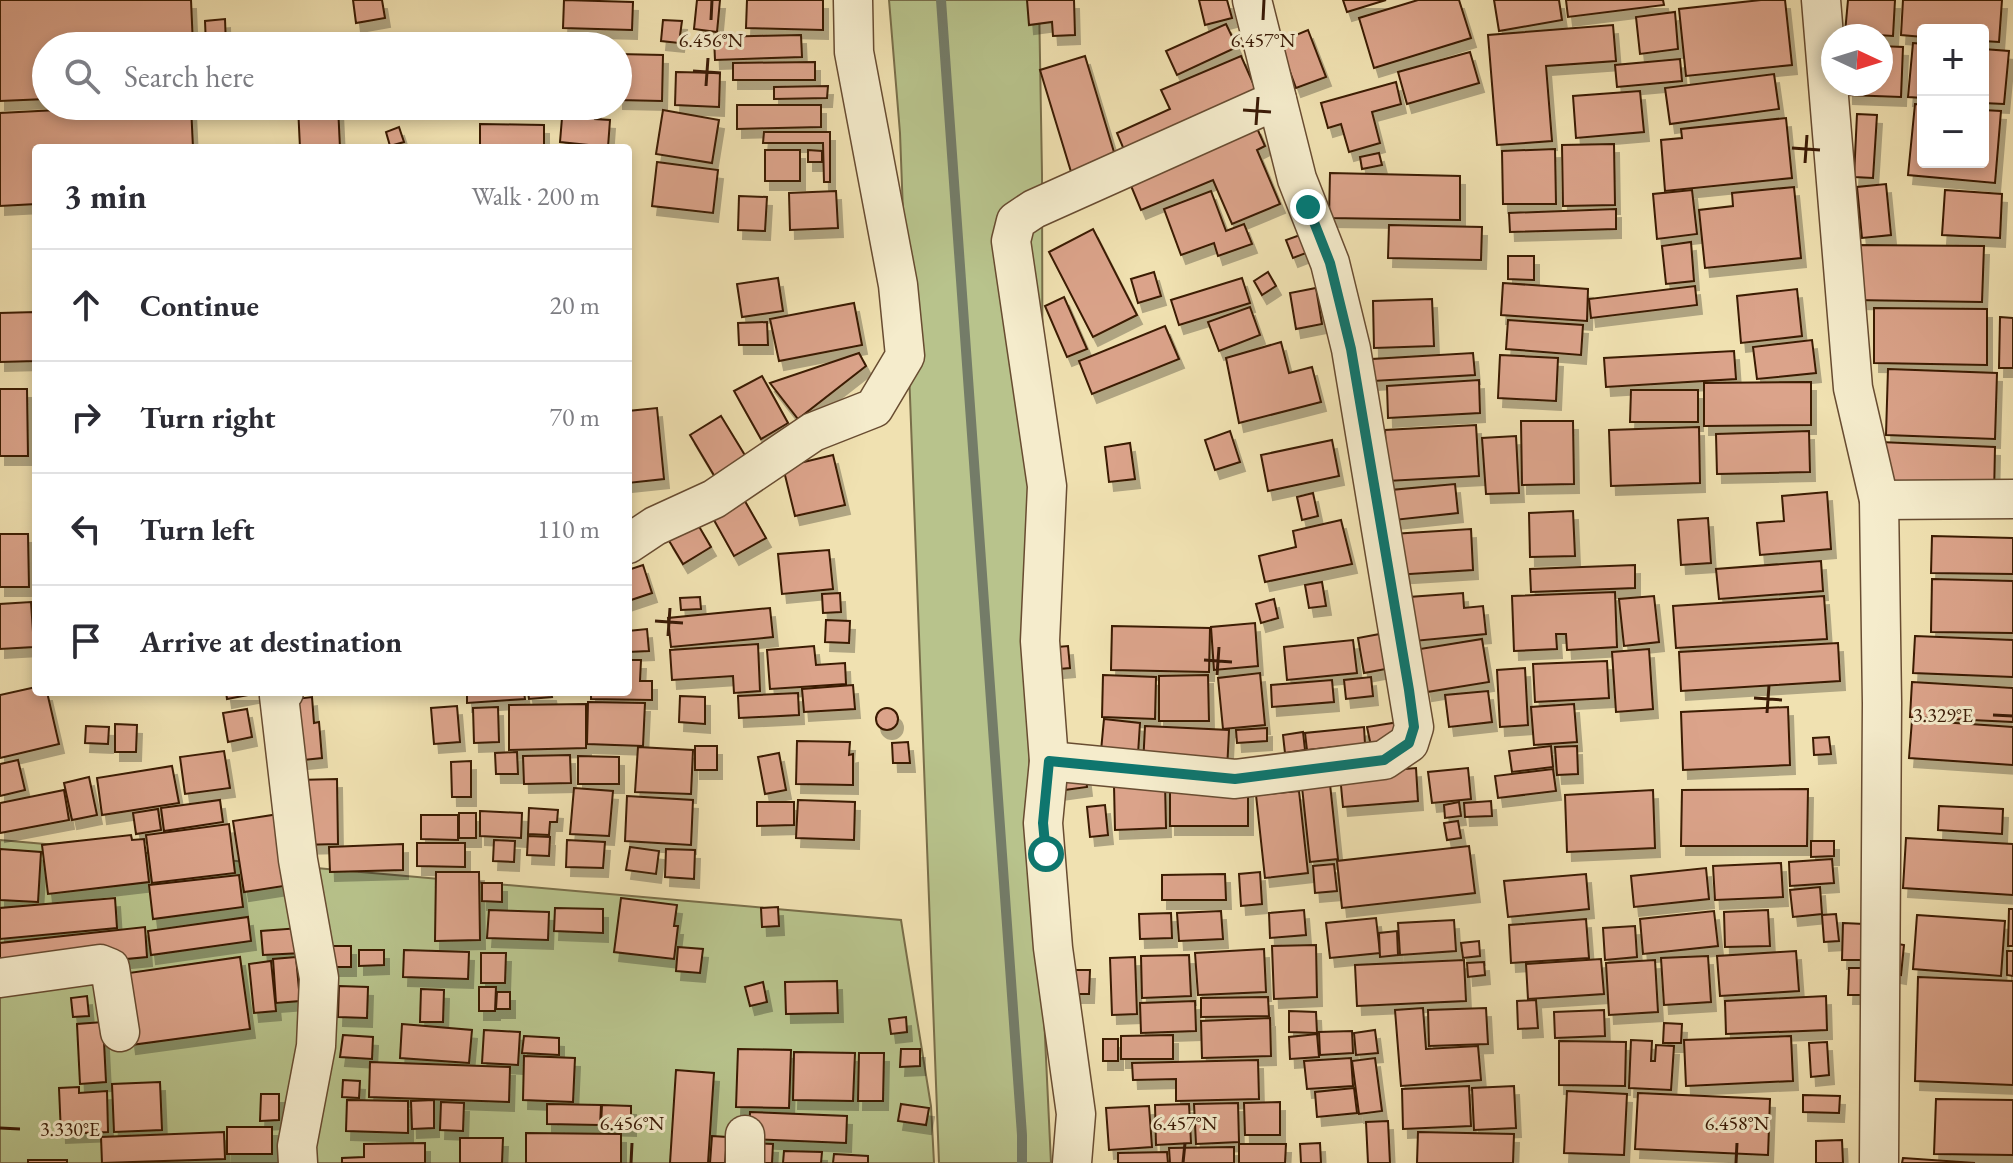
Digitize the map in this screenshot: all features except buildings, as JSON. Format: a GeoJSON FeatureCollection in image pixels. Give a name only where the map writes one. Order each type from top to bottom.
{"type":"FeatureCollection","features":[{"type":"Feature","properties":{"kind":"street"},"geometry":{"type":"LineString","coordinates":[[632,541],[655,526],[714,499],[813,432],[874,408],[905,356],[898,285],[854,52],[853,0]]}},
{"type":"Feature","properties":{"kind":"street"},"geometry":{"type":"LineString","coordinates":[[1049,761],[1235,779],[1384,760],[1409,743],[1414,727],[1351,349],[1330,263],[1297,179],[1252,0]]}},
{"type":"Feature","properties":{"kind":"street"},"geometry":{"type":"LineString","coordinates":[[1821,0],[1853,388],[1879,500],[1882,734],[1879,1163]]}},
{"type":"Feature","properties":{"kind":"street"},"geometry":{"type":"LineString","coordinates":[[1072,1163],[1076,1114],[1053,948],[1043,823],[1049,761],[1040,641],[1047,486],[1011,241],[1016,221],[1034,209],[1277,100]]}},
{"type":"Feature","properties":{"kind":"street"},"geometry":{"type":"LineString","coordinates":[[1879,500],[2013,499]]}},
{"type":"Feature","properties":{"kind":"street"},"geometry":{"type":"LineString","coordinates":[[279,696],[298,860],[319,978],[316,1046],[297,1146],[298,1163]]}},
{"type":"Feature","properties":{"kind":"street"},"geometry":{"type":"LineString","coordinates":[[0,978],[100,964],[110,968],[120,1032]]}},
{"type":"Feature","properties":{"kind":"green space"},"geometry":{"type":"Polygon","coordinates":[[[889,0],[1039,0],[1044,1016],[1051,1163],[939,1163],[900,133],[889,0]]]}},
{"type":"Feature","properties":{"kind":"green space"},"geometry":{"type":"Polygon","coordinates":[[[0,840],[901,920],[931,1106],[934,1163],[0,1163],[0,840]]]}},
{"type":"Feature","properties":{"kind":"waterway"},"geometry":{"type":"LineString","coordinates":[[941,0],[1022,1163]]}},
{"type":"Feature","properties":{"kind":"route"},"geometry":{"type":"LineString","coordinates":[[1046,854],[1043,823],[1049,761],[1235,779],[1384,760],[1409,743],[1414,727],[1409,690],[1351,349],[1330,263],[1308,207]]}}]}
